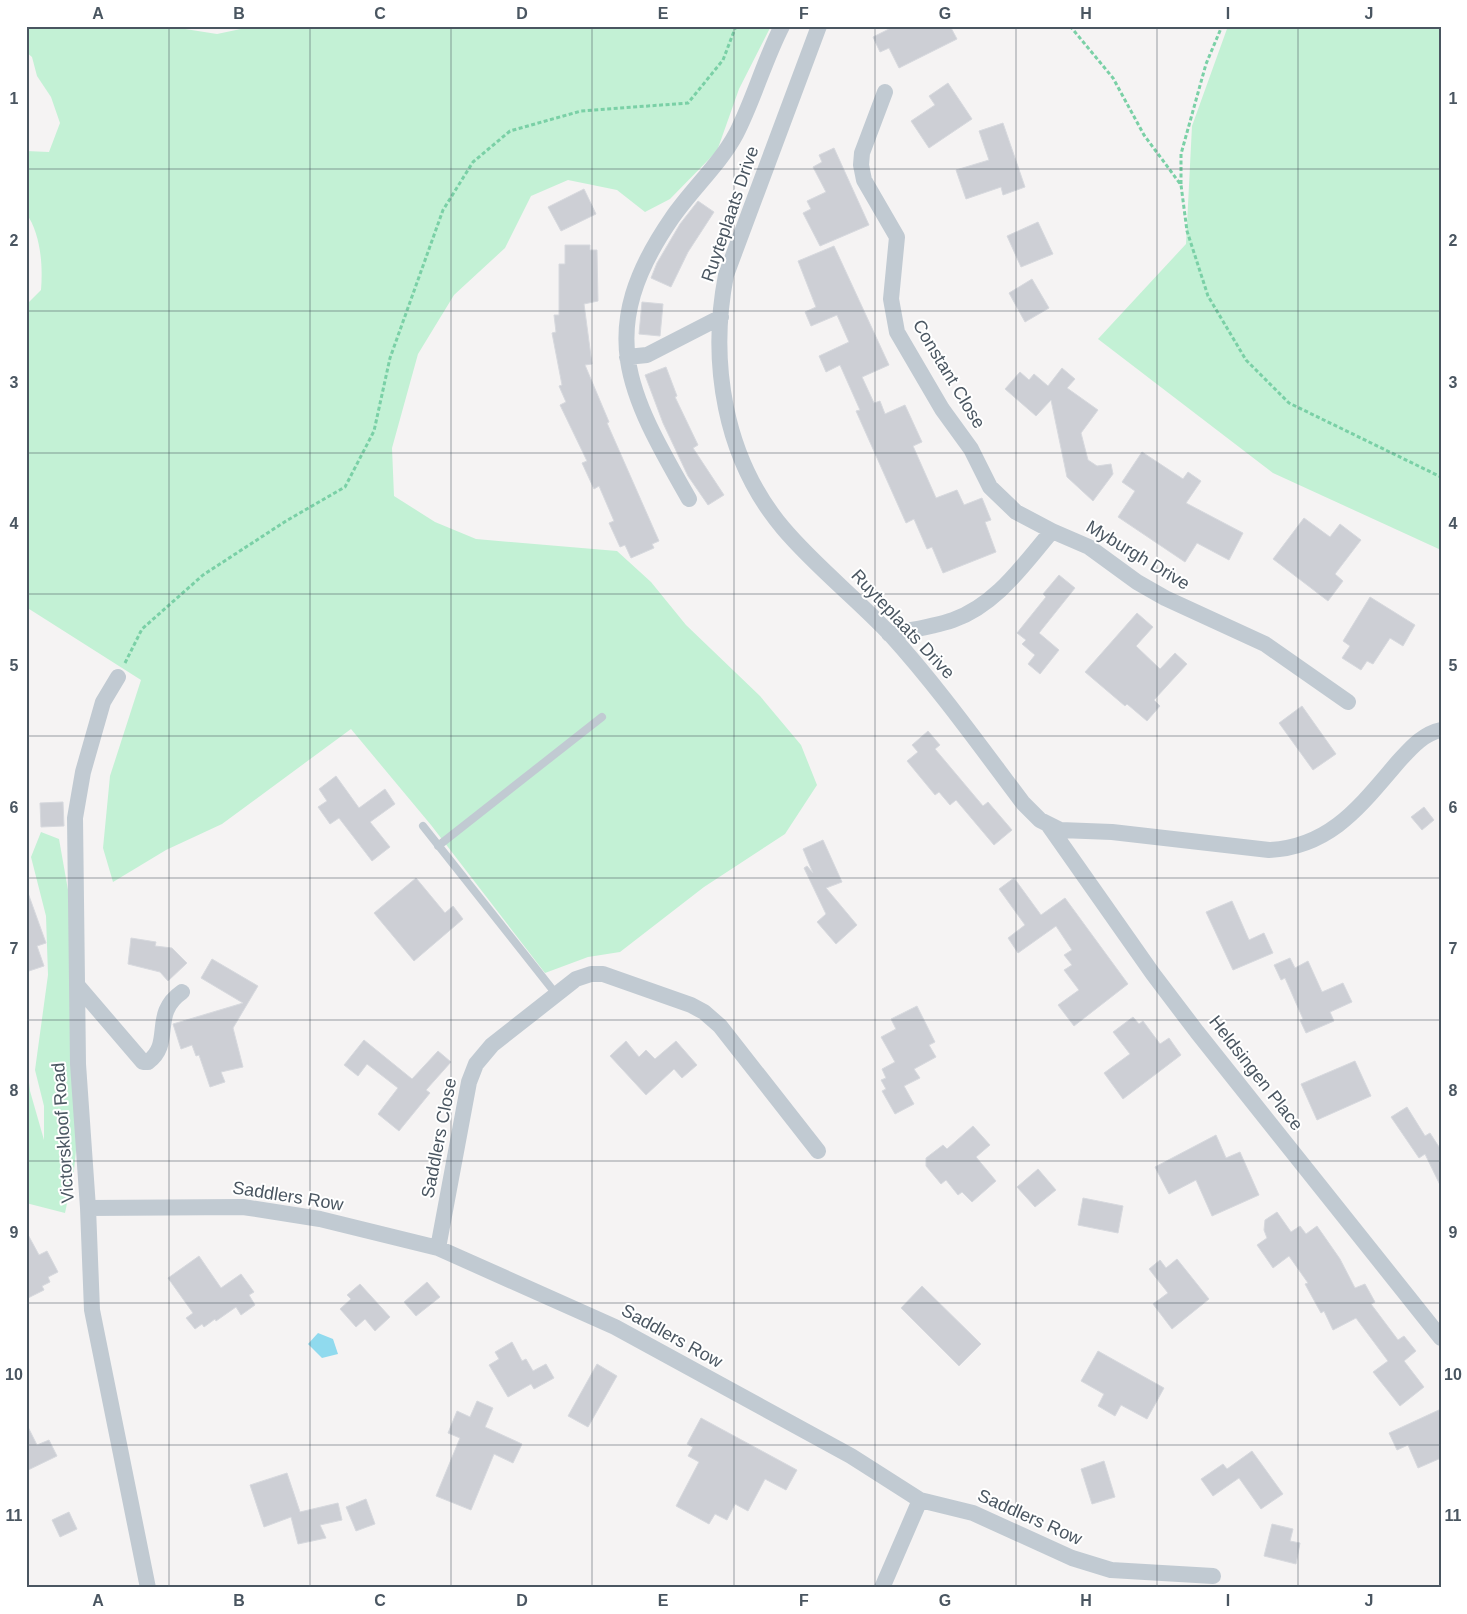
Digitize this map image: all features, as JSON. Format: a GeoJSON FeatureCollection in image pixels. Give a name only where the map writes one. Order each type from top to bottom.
{"type":"FeatureCollection","features":[{"type":"Feature","properties":{"kind":"street"},"geometry":{"type":"LineString","coordinates":[[689,499],[651,430],[632,383],[627,357],[626,322],[643,265],[673,216],[736,134],[782,26]]}},
{"type":"Feature","properties":{"kind":"street","name":"Ruyteplaats Drive"},"geometry":{"type":"LineString","coordinates":[[819,26],[726,275],[721,317],[722,388],[729,424],[742,461],[760,496],[789,535],[889,634],[935,687],[1024,803],[1049,826],[1073,832],[1112,832],[1269,850],[1305,844],[1327,834],[1346,819],[1413,745],[1426,736],[1441,730]]}},
{"type":"Feature","properties":{"kind":"street","name":"Constant Close"},"geometry":{"type":"LineString","coordinates":[[885,92],[862,154],[861,165],[864,180],[897,237],[891,299],[897,332],[942,409],[971,448],[990,486],[1016,512],[1052,531]]}},
{"type":"Feature","properties":{"kind":"street"},"geometry":{"type":"LineString","coordinates":[[627,357],[647,354],[721,317]]}},
{"type":"Feature","properties":{"kind":"street"},"geometry":{"type":"LineString","coordinates":[[889,634],[951,621],[972,612],[1004,588],[1052,531]]}},
{"type":"Feature","properties":{"kind":"street","name":"Myburgh Drive"},"geometry":{"type":"LineString","coordinates":[[1052,531],[1089,547],[1137,582],[1165,598],[1265,644],[1348,702]]}},
{"type":"Feature","properties":{"kind":"street","name":"Victorskloof Road"},"geometry":{"type":"LineString","coordinates":[[118,677],[103,702],[83,772],[75,818],[78,1064],[95,1328],[148,1588]]}},
{"type":"Feature","properties":{"kind":"street","name":"Heldsingen Place"},"geometry":{"type":"LineString","coordinates":[[1049,826],[1153,974],[1197,1032],[1441,1338]]}},
{"type":"Feature","properties":{"kind":"street","name":"Saddlers Close"},"geometry":{"type":"LineString","coordinates":[[438,1248],[472,1072],[483,1054],[492,1045],[576,979],[591,974],[603,974],[704,1012],[720,1026],[818,1151]]}},
{"type":"Feature","properties":{"kind":"street"},"geometry":{"type":"LineString","coordinates":[[77,985],[143,1062],[148,1062],[154,1056],[161,1042],[166,1008],[182,992]]}},
{"type":"Feature","properties":{"kind":"street","name":"Saddlers Row"},"geometry":{"type":"LineString","coordinates":[[88,1208],[243,1207],[320,1219],[438,1248],[614,1327],[851,1456],[920,1500],[973,1512],[1072,1558],[1110,1570],[1213,1576]]}},
{"type":"Feature","properties":{"kind":"street"},"geometry":{"type":"LineString","coordinates":[[882,1588],[920,1500]]}},
{"type":"Feature","properties":{"kind":"lane"},"geometry":{"type":"LineString","coordinates":[[438,846],[582,736],[602,717]]}},
{"type":"Feature","properties":{"kind":"lane"},"geometry":{"type":"LineString","coordinates":[[423,826],[556,994]]}},
{"type":"Feature","properties":{"kind":"path"},"geometry":{"type":"LineString","coordinates":[[118,677],[142,629],[203,575],[286,521],[346,487],[374,431],[390,358],[443,210],[473,162],[510,131],[582,111],[688,103],[723,60],[736,26]]}},
{"type":"Feature","properties":{"kind":"path"},"geometry":{"type":"LineString","coordinates":[[1070,26],[1113,78],[1144,135],[1181,185]]}},
{"type":"Feature","properties":{"kind":"path"},"geometry":{"type":"LineString","coordinates":[[1222,26],[1206,64],[1181,154],[1181,185],[1187,231],[1208,296],[1246,360],[1289,403],[1441,477]]}},
{"type":"Feature","properties":{"kind":"green space"},"geometry":{"type":"Polygon","coordinates":[[[26,26],[166,26],[217,34],[255,26],[771,26],[739,89],[717,151],[670,199],[645,212],[617,190],[568,180],[531,196],[505,248],[454,295],[418,354],[392,448],[394,496],[435,522],[476,539],[617,551],[651,582],[686,625],[760,696],[801,745],[817,785],[785,834],[704,887],[620,952],[588,957],[545,973],[431,825],[351,729],[222,824],[166,850],[113,882],[103,848],[110,776],[141,680],[26,607],[26,305],[41,290],[42,271],[38,240],[26,213],[26,151],[49,152],[60,123],[51,97],[37,76],[32,57],[26,52],[26,26]]]}},
{"type":"Feature","properties":{"kind":"green space"},"geometry":{"type":"Polygon","coordinates":[[[1228,26],[1441,26],[1441,550],[1273,473],[1098,339],[1186,244],[1192,126],[1228,26]]]}},
{"type":"Feature","properties":{"kind":"green space"},"geometry":{"type":"Polygon","coordinates":[[[41,832],[59,839],[71,907],[79,1122],[74,1170],[65,1213],[26,1203],[26,1057],[30,1091],[44,1140],[44,1106],[35,1070],[48,975],[46,916],[31,857],[41,832]]]}},
{"type":"Feature","properties":{"kind":"water"},"geometry":{"type":"Polygon","coordinates":[[[318,1333],[333,1339],[338,1354],[322,1358],[308,1344],[318,1333]]]}},
{"type":"Feature","properties":{"kind":"building"},"geometry":{"type":"Polygon","coordinates":[[[895,26],[950,26],[957,39],[899,68],[889,48],[880,52],[873,37],[895,26]]]}},
{"type":"Feature","properties":{"kind":"building"},"geometry":{"type":"Polygon","coordinates":[[[948,83],[972,119],[929,148],[911,121],[935,105],[929,96],[948,83]]]}},
{"type":"Feature","properties":{"kind":"building"},"geometry":{"type":"Polygon","coordinates":[[[1003,123],[1025,187],[1003,195],[1001,187],[966,199],[956,170],[989,160],[979,131],[1003,123]]]}},
{"type":"Feature","properties":{"kind":"building"},"geometry":{"type":"Polygon","coordinates":[[[834,148],[869,225],[820,246],[803,213],[811,209],[807,201],[826,192],[813,167],[822,162],[819,155],[834,148]]]}},
{"type":"Feature","properties":{"kind":"building"},"geometry":{"type":"Polygon","coordinates":[[[584,189],[596,214],[561,231],[548,207],[584,189]]]}},
{"type":"Feature","properties":{"kind":"building"},"geometry":{"type":"Polygon","coordinates":[[[698,201],[714,212],[688,252],[671,287],[651,278],[657,263],[680,224],[698,201]]]}},
{"type":"Feature","properties":{"kind":"building"},"geometry":{"type":"Polygon","coordinates":[[[1038,222],[1053,254],[1021,267],[1007,236],[1038,222]]]}},
{"type":"Feature","properties":{"kind":"building"},"geometry":{"type":"Polygon","coordinates":[[[565,245],[590,245],[590,250],[597,250],[598,301],[584,304],[592,364],[585,365],[609,422],[607,423],[659,541],[652,544],[654,548],[631,558],[625,545],[620,547],[609,523],[614,521],[599,486],[594,489],[582,463],[587,461],[560,405],[566,402],[559,386],[562,385],[552,333],[556,332],[554,315],[559,315],[559,264],[565,264],[565,245]]]}},
{"type":"Feature","properties":{"kind":"building"},"geometry":{"type":"Polygon","coordinates":[[[834,246],[889,365],[862,377],[874,403],[880,401],[885,414],[905,405],[922,442],[913,446],[936,498],[957,490],[964,505],[982,498],[991,520],[985,522],[996,552],[943,573],[932,547],[927,549],[914,519],[906,523],[856,411],[860,410],[840,365],[826,372],[819,356],[849,342],[837,315],[811,326],[805,312],[816,307],[798,261],[834,246]]]}},
{"type":"Feature","properties":{"kind":"building"},"geometry":{"type":"Polygon","coordinates":[[[1032,279],[1049,308],[1025,322],[1009,293],[1032,279]]]}},
{"type":"Feature","properties":{"kind":"building"},"geometry":{"type":"Polygon","coordinates":[[[642,302],[663,304],[660,336],[639,334],[642,302]]]}},
{"type":"Feature","properties":{"kind":"building"},"geometry":{"type":"Polygon","coordinates":[[[666,367],[677,396],[675,397],[698,445],[693,448],[724,495],[708,505],[688,476],[663,423],[645,375],[666,367]]]}},
{"type":"Feature","properties":{"kind":"building"},"geometry":{"type":"Polygon","coordinates":[[[1062,368],[1075,379],[1067,388],[1098,410],[1081,433],[1088,460],[1097,466],[1111,464],[1113,474],[1093,501],[1067,477],[1051,400],[1036,416],[1005,389],[1020,372],[1029,380],[1034,374],[1048,386],[1062,368]]]}},
{"type":"Feature","properties":{"kind":"building"},"geometry":{"type":"Polygon","coordinates":[[[1142,452],[1183,479],[1188,472],[1201,481],[1186,503],[1243,533],[1229,560],[1197,543],[1185,562],[1118,517],[1135,491],[1122,482],[1142,452]]]}},
{"type":"Feature","properties":{"kind":"building"},"geometry":{"type":"Polygon","coordinates":[[[1304,518],[1330,537],[1340,524],[1361,540],[1335,574],[1343,581],[1328,601],[1273,559],[1304,518]]]}},
{"type":"Feature","properties":{"kind":"building"},"geometry":{"type":"Polygon","coordinates":[[[1059,575],[1075,588],[1039,633],[1059,650],[1040,674],[1028,664],[1035,655],[1022,644],[1026,640],[1017,633],[1046,597],[1043,594],[1059,575]]]}},
{"type":"Feature","properties":{"kind":"building"},"geometry":{"type":"Polygon","coordinates":[[[1370,597],[1415,625],[1403,646],[1390,638],[1373,664],[1367,661],[1361,670],[1342,658],[1350,646],[1343,641],[1370,597]]]}},
{"type":"Feature","properties":{"kind":"building"},"geometry":{"type":"Polygon","coordinates":[[[1137,613],[1153,627],[1136,646],[1160,669],[1175,653],[1187,664],[1154,700],[1160,706],[1147,721],[1127,704],[1125,706],[1085,672],[1137,613]]]}},
{"type":"Feature","properties":{"kind":"building"},"geometry":{"type":"Polygon","coordinates":[[[1302,706],[1336,754],[1313,770],[1279,723],[1302,706]]]}},
{"type":"Feature","properties":{"kind":"building"},"geometry":{"type":"Polygon","coordinates":[[[928,731],[940,745],[935,749],[983,806],[988,802],[1012,830],[994,845],[956,800],[950,805],[939,792],[935,795],[907,761],[918,752],[912,745],[928,731]]]}},
{"type":"Feature","properties":{"kind":"building"},"geometry":{"type":"Polygon","coordinates":[[[336,776],[359,808],[385,789],[395,804],[370,822],[390,847],[372,861],[339,818],[330,824],[318,807],[327,801],[319,789],[336,776]]]}},
{"type":"Feature","properties":{"kind":"building"},"geometry":{"type":"Polygon","coordinates":[[[63,802],[64,826],[41,827],[40,803],[63,802]]]}},
{"type":"Feature","properties":{"kind":"building"},"geometry":{"type":"Polygon","coordinates":[[[1424,807],[1434,820],[1422,830],[1411,817],[1424,807]]]}},
{"type":"Feature","properties":{"kind":"building"},"geometry":{"type":"Polygon","coordinates":[[[823,840],[842,882],[826,888],[857,925],[836,944],[817,922],[826,914],[804,868],[807,866],[813,873],[803,849],[823,840]]]}},
{"type":"Feature","properties":{"kind":"building"},"geometry":{"type":"Polygon","coordinates":[[[416,878],[445,913],[453,906],[463,919],[414,961],[374,913],[416,878]]]}},
{"type":"Feature","properties":{"kind":"building"},"geometry":{"type":"Polygon","coordinates":[[[1014,878],[1041,915],[1065,898],[1128,984],[1074,1026],[1058,1005],[1079,990],[1064,970],[1072,965],[1064,955],[1072,950],[1056,926],[1018,953],[1008,938],[1025,925],[999,889],[1014,878]]]}},
{"type":"Feature","properties":{"kind":"building"},"geometry":{"type":"Polygon","coordinates":[[[28,893],[46,943],[37,946],[44,966],[26,972],[26,894],[28,893]]]}},
{"type":"Feature","properties":{"kind":"building"},"geometry":{"type":"Polygon","coordinates":[[[1232,901],[1249,940],[1264,933],[1273,953],[1233,970],[1206,912],[1232,901]]]}},
{"type":"Feature","properties":{"kind":"building"},"geometry":{"type":"Polygon","coordinates":[[[131,938],[156,942],[155,946],[172,948],[187,963],[168,981],[160,972],[128,964],[131,938]]]}},
{"type":"Feature","properties":{"kind":"building"},"geometry":{"type":"Polygon","coordinates":[[[1290,958],[1295,968],[1308,961],[1322,992],[1343,983],[1352,1002],[1330,1012],[1334,1021],[1306,1033],[1300,1020],[1303,1019],[1285,978],[1281,980],[1274,965],[1290,958]]]}},
{"type":"Feature","properties":{"kind":"building"},"geometry":{"type":"Polygon","coordinates":[[[212,959],[258,986],[233,1028],[243,1067],[221,1072],[225,1082],[210,1087],[199,1055],[196,1056],[192,1045],[181,1049],[173,1024],[243,1003],[201,978],[212,959]]]}},
{"type":"Feature","properties":{"kind":"building"},"geometry":{"type":"Polygon","coordinates":[[[917,1006],[935,1042],[929,1045],[936,1057],[914,1069],[920,1078],[904,1086],[914,1104],[895,1114],[882,1091],[886,1089],[881,1080],[886,1078],[882,1069],[895,1062],[881,1037],[896,1029],[891,1019],[917,1006]]]}},
{"type":"Feature","properties":{"kind":"building"},"geometry":{"type":"Polygon","coordinates":[[[1133,1017],[1139,1024],[1143,1021],[1160,1044],[1169,1038],[1181,1055],[1123,1099],[1104,1073],[1130,1054],[1113,1032],[1133,1017]]]}},
{"type":"Feature","properties":{"kind":"building"},"geometry":{"type":"Polygon","coordinates":[[[364,1040],[412,1079],[438,1051],[451,1062],[426,1090],[430,1093],[399,1131],[378,1114],[398,1088],[367,1064],[358,1076],[344,1065],[364,1040]]]}},
{"type":"Feature","properties":{"kind":"building"},"geometry":{"type":"Polygon","coordinates":[[[626,1041],[639,1057],[646,1050],[655,1059],[676,1041],[697,1065],[682,1078],[674,1069],[646,1095],[610,1056],[626,1041]]]}},
{"type":"Feature","properties":{"kind":"building"},"geometry":{"type":"Polygon","coordinates":[[[1355,1061],[1371,1096],[1317,1120],[1301,1084],[1355,1061]]]}},
{"type":"Feature","properties":{"kind":"building"},"geometry":{"type":"Polygon","coordinates":[[[1407,1107],[1425,1136],[1430,1133],[1441,1150],[1441,1187],[1425,1154],[1419,1158],[1391,1117],[1407,1107]]]}},
{"type":"Feature","properties":{"kind":"building"},"geometry":{"type":"Polygon","coordinates":[[[973,1126],[990,1145],[976,1157],[996,1181],[972,1202],[962,1192],[958,1195],[946,1180],[941,1184],[926,1166],[926,1158],[943,1145],[947,1149],[973,1126]]]}},
{"type":"Feature","properties":{"kind":"building"},"geometry":{"type":"Polygon","coordinates":[[[1216,1135],[1226,1158],[1240,1152],[1259,1195],[1212,1216],[1196,1180],[1169,1194],[1155,1167],[1216,1135]]]}},
{"type":"Feature","properties":{"kind":"building"},"geometry":{"type":"Polygon","coordinates":[[[1038,1169],[1056,1190],[1035,1207],[1017,1187],[1038,1169]]]}},
{"type":"Feature","properties":{"kind":"building"},"geometry":{"type":"Polygon","coordinates":[[[1083,1198],[1123,1206],[1118,1233],[1078,1225],[1083,1198]]]}},
{"type":"Feature","properties":{"kind":"building"},"geometry":{"type":"Polygon","coordinates":[[[1277,1212],[1291,1232],[1300,1226],[1306,1234],[1317,1226],[1340,1259],[1355,1288],[1365,1284],[1375,1302],[1371,1304],[1398,1340],[1404,1336],[1416,1351],[1404,1361],[1424,1387],[1400,1406],[1373,1372],[1388,1361],[1356,1318],[1333,1330],[1324,1311],[1321,1313],[1305,1284],[1308,1283],[1289,1256],[1273,1268],[1257,1245],[1267,1238],[1264,1230],[1265,1220],[1277,1212]]]}},
{"type":"Feature","properties":{"kind":"building"},"geometry":{"type":"Polygon","coordinates":[[[26,1231],[39,1255],[47,1251],[58,1272],[48,1277],[50,1282],[42,1286],[44,1290],[26,1299],[26,1231]]]}},
{"type":"Feature","properties":{"kind":"building"},"geometry":{"type":"Polygon","coordinates":[[[199,1256],[221,1288],[241,1274],[254,1292],[249,1295],[255,1305],[241,1315],[236,1307],[216,1321],[215,1319],[204,1327],[202,1324],[195,1329],[186,1318],[193,1313],[168,1278],[199,1256]]]}},
{"type":"Feature","properties":{"kind":"building"},"geometry":{"type":"Polygon","coordinates":[[[1177,1259],[1209,1299],[1172,1329],[1153,1304],[1168,1293],[1149,1269],[1160,1260],[1166,1268],[1177,1259]]]}},
{"type":"Feature","properties":{"kind":"building"},"geometry":{"type":"Polygon","coordinates":[[[427,1282],[440,1297],[416,1316],[404,1302],[427,1282]]]}},
{"type":"Feature","properties":{"kind":"building"},"geometry":{"type":"Polygon","coordinates":[[[360,1284],[390,1317],[375,1331],[365,1319],[356,1327],[340,1309],[351,1299],[347,1295],[360,1284]]]}},
{"type":"Feature","properties":{"kind":"building"},"geometry":{"type":"Polygon","coordinates":[[[922,1286],[981,1344],[959,1366],[901,1308],[922,1286]]]}},
{"type":"Feature","properties":{"kind":"building"},"geometry":{"type":"Polygon","coordinates":[[[512,1342],[522,1361],[526,1359],[533,1371],[546,1364],[554,1378],[534,1389],[531,1384],[508,1397],[489,1365],[499,1359],[495,1352],[512,1342]]]}},
{"type":"Feature","properties":{"kind":"building"},"geometry":{"type":"Polygon","coordinates":[[[1098,1351],[1164,1388],[1147,1419],[1121,1405],[1115,1416],[1098,1406],[1104,1394],[1081,1381],[1098,1351]]]}},
{"type":"Feature","properties":{"kind":"building"},"geometry":{"type":"Polygon","coordinates":[[[597,1364],[617,1376],[588,1427],[568,1416],[597,1364]]]}},
{"type":"Feature","properties":{"kind":"building"},"geometry":{"type":"Polygon","coordinates":[[[477,1401],[493,1408],[485,1427],[522,1444],[513,1463],[494,1454],[471,1510],[436,1496],[460,1438],[448,1433],[457,1411],[470,1417],[477,1401]]]}},
{"type":"Feature","properties":{"kind":"building"},"geometry":{"type":"Polygon","coordinates":[[[1441,1409],[1441,1458],[1418,1468],[1408,1445],[1397,1450],[1389,1433],[1441,1409]]]}},
{"type":"Feature","properties":{"kind":"building"},"geometry":{"type":"Polygon","coordinates":[[[701,1418],[797,1470],[786,1490],[765,1479],[748,1511],[735,1504],[727,1520],[715,1514],[709,1524],[676,1506],[699,1462],[688,1456],[693,1447],[687,1444],[701,1418]]]}},
{"type":"Feature","properties":{"kind":"building"},"geometry":{"type":"Polygon","coordinates":[[[26,1423],[37,1445],[49,1440],[57,1456],[26,1471],[26,1423]]]}},
{"type":"Feature","properties":{"kind":"building"},"geometry":{"type":"Polygon","coordinates":[[[1252,1451],[1283,1494],[1261,1509],[1239,1478],[1213,1496],[1201,1479],[1223,1464],[1227,1469],[1252,1451]]]}},
{"type":"Feature","properties":{"kind":"building"},"geometry":{"type":"Polygon","coordinates":[[[1104,1461],[1115,1497],[1092,1504],[1081,1469],[1104,1461]]]}},
{"type":"Feature","properties":{"kind":"building"},"geometry":{"type":"Polygon","coordinates":[[[287,1473],[300,1512],[338,1503],[342,1520],[320,1525],[326,1538],[298,1544],[291,1517],[264,1527],[250,1485],[287,1473]]]}},
{"type":"Feature","properties":{"kind":"building"},"geometry":{"type":"Polygon","coordinates":[[[366,1499],[375,1524],[356,1531],[346,1507],[366,1499]]]}},
{"type":"Feature","properties":{"kind":"building"},"geometry":{"type":"Polygon","coordinates":[[[69,1512],[77,1529],[60,1537],[52,1520],[69,1512]]]}},
{"type":"Feature","properties":{"kind":"building"},"geometry":{"type":"Polygon","coordinates":[[[1272,1524],[1293,1529],[1290,1541],[1300,1543],[1296,1564],[1264,1556],[1272,1524]]]}}]}
